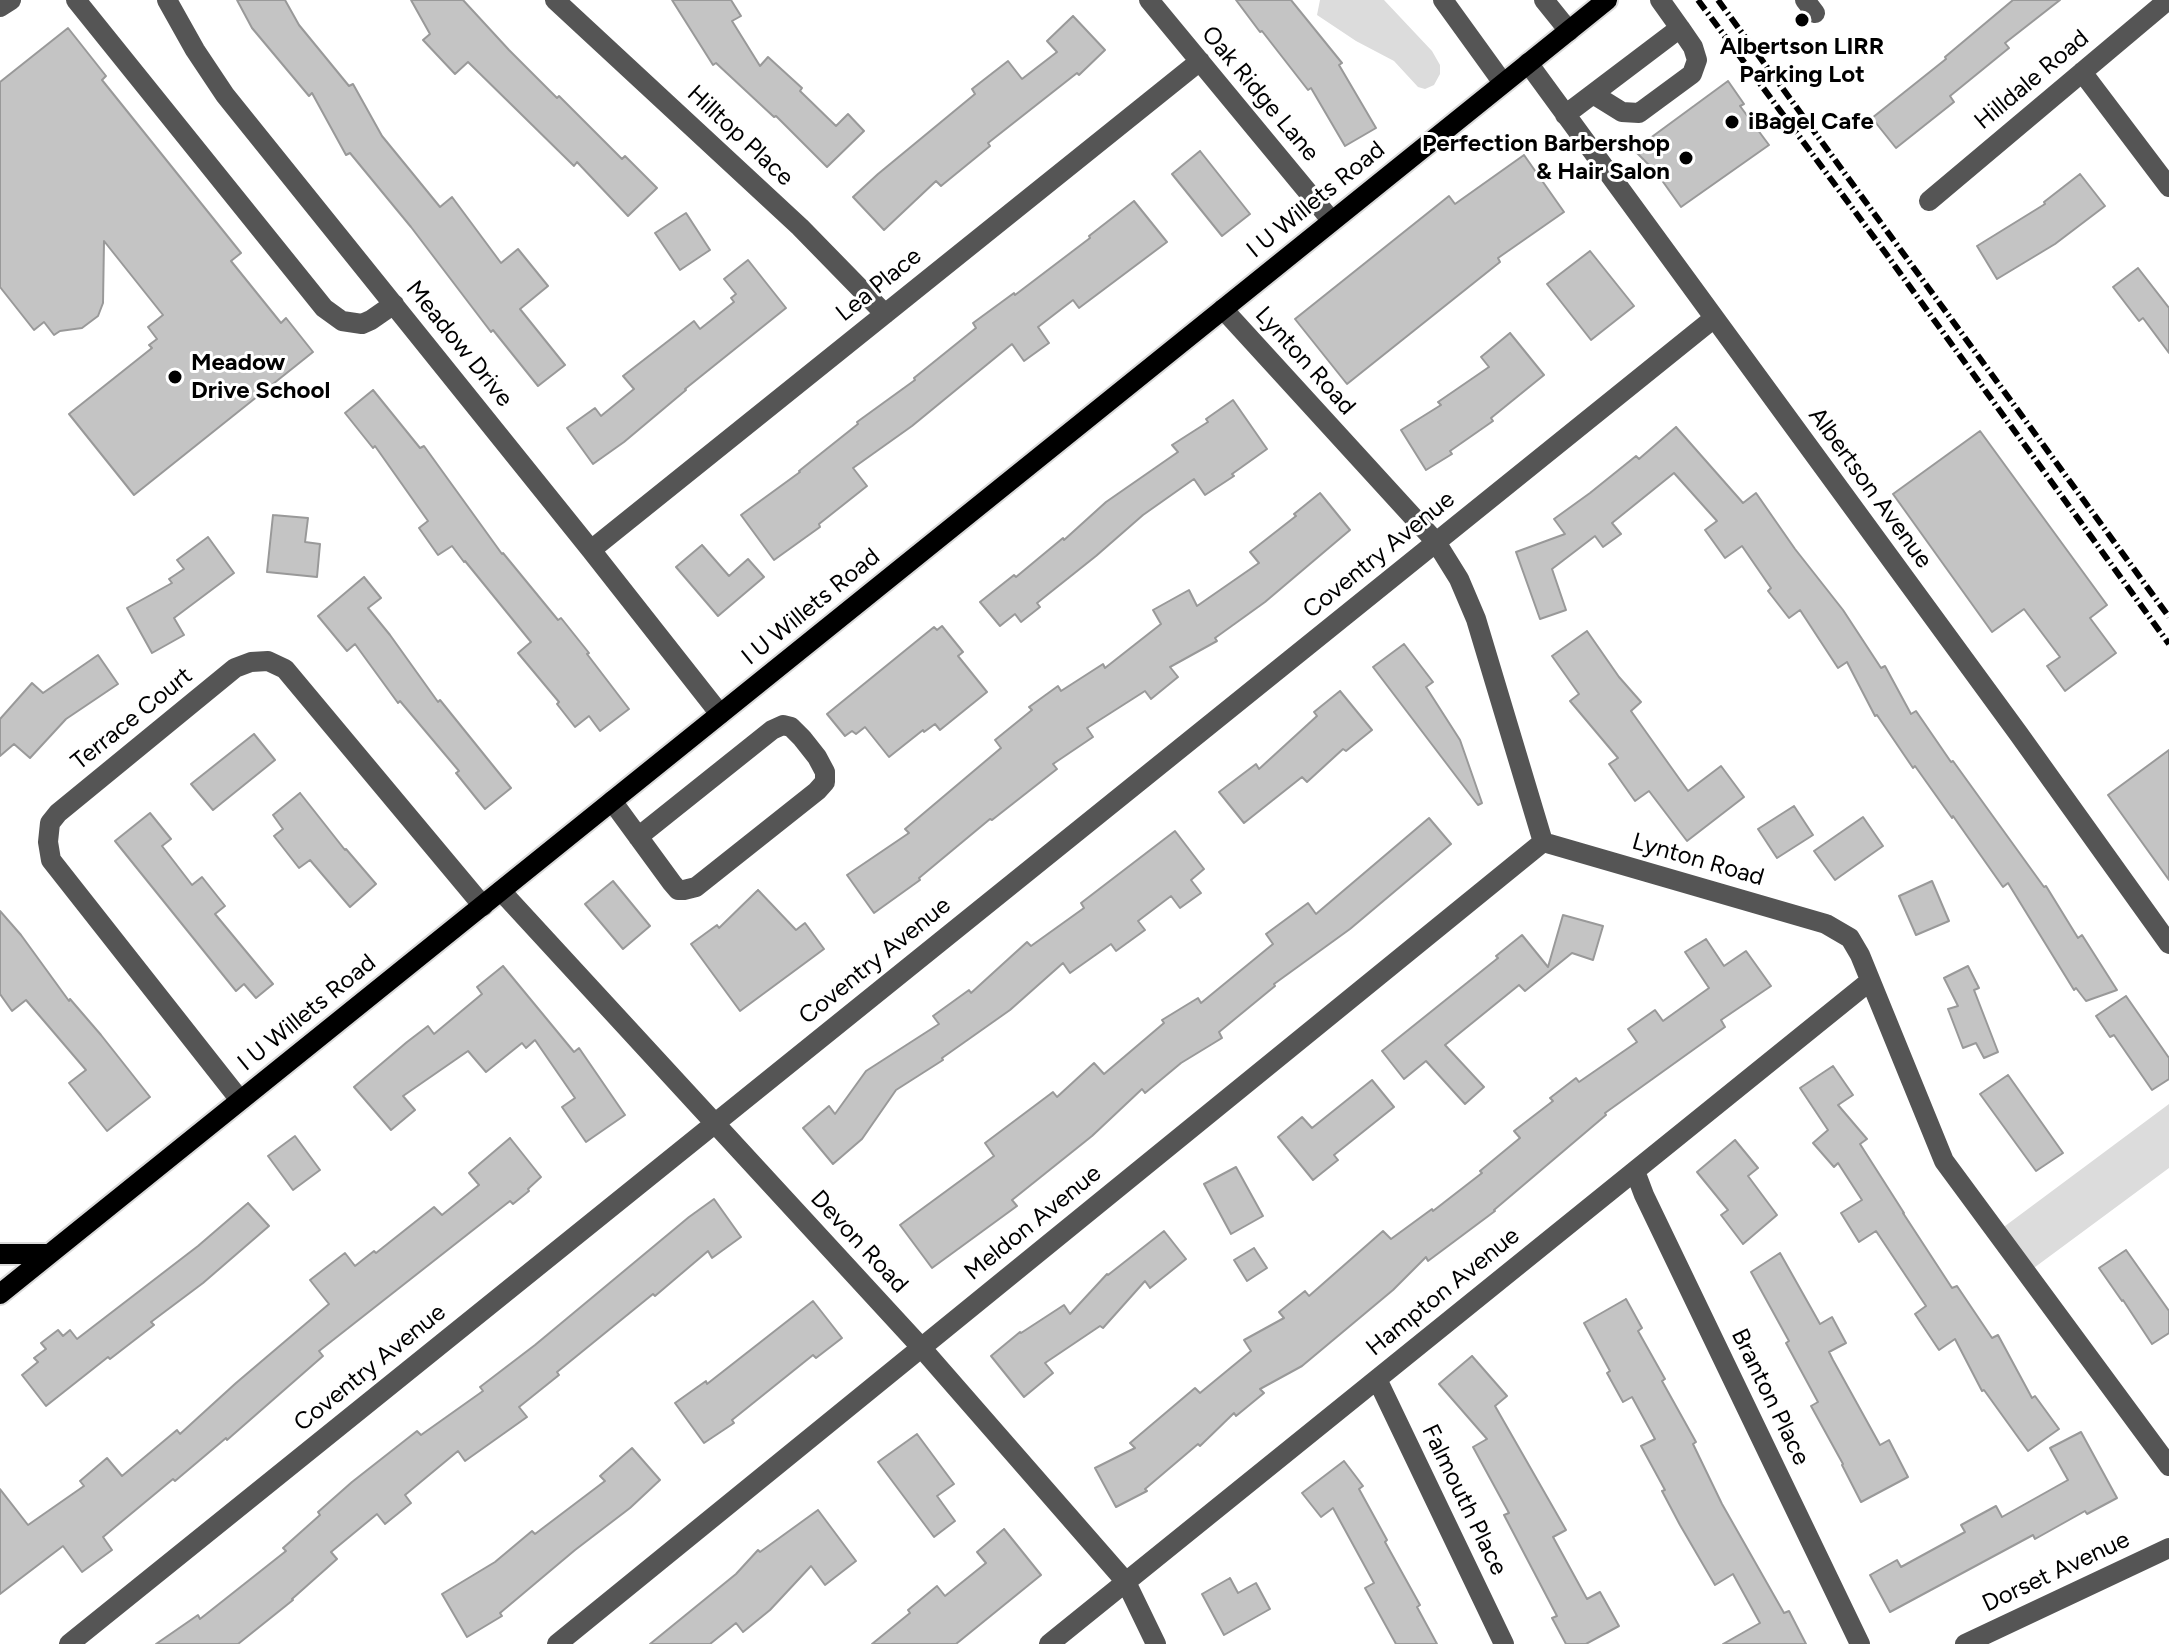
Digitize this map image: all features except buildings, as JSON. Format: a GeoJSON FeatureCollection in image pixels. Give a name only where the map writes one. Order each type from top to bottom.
{"type":"FeatureCollection","features":[{"type":"Feature","properties":{"kind":"main road","name":"I U Willets Road"},"geometry":{"type":"LineString","coordinates":[[0,1294],[1607,0]]}},
{"type":"Feature","properties":{"kind":"main road"},"geometry":{"type":"LineString","coordinates":[[0,1254],[48,1254]]}},
{"type":"Feature","properties":{"kind":"street"},"geometry":{"type":"LineString","coordinates":[[0,7],[11,0]]}},
{"type":"Feature","properties":{"kind":"street"},"geometry":{"type":"LineString","coordinates":[[76,0],[324,308],[342,321],[362,324],[394,304]]}},
{"type":"Feature","properties":{"kind":"street","name":"Meadow Drive"},"geometry":{"type":"LineString","coordinates":[[167,0],[225,95],[720,714]]}},
{"type":"Feature","properties":{"kind":"street","name":"Hilltop Place"},"geometry":{"type":"LineString","coordinates":[[555,0],[800,227],[885,314]]}},
{"type":"Feature","properties":{"kind":"street","name":"Oak Ridge Lane"},"geometry":{"type":"LineString","coordinates":[[1149,0],[1331,220]]}},
{"type":"Feature","properties":{"kind":"street"},"geometry":{"type":"LineString","coordinates":[[1443,0],[1503,83]]}},
{"type":"Feature","properties":{"kind":"street"},"geometry":{"type":"LineString","coordinates":[[1544,0],[1569,31]]}},
{"type":"Feature","properties":{"kind":"street"},"geometry":{"type":"LineString","coordinates":[[1593,94],[1622,112],[1639,113],[1692,74],[1697,60],[1693,47],[1660,0]]}},
{"type":"Feature","properties":{"kind":"street","name":"Hilldale Road"},"geometry":{"type":"LineString","coordinates":[[1929,201],[2168,0]]}},
{"type":"Feature","properties":{"kind":"street"},"geometry":{"type":"LineString","coordinates":[[1565,115],[1680,28]]}},
{"type":"Feature","properties":{"kind":"street","name":"Lea Place"},"geometry":{"type":"LineString","coordinates":[[591,550],[1200,61]]}},
{"type":"Feature","properties":{"kind":"street","name":"Albertson Avenue"},"geometry":{"type":"LineString","coordinates":[[1528,63],[2169,944]]}},
{"type":"Feature","properties":{"kind":"street"},"geometry":{"type":"LineString","coordinates":[[2082,72],[2169,187]]}},
{"type":"Feature","properties":{"kind":"street","name":"Lynton Road"},"geometry":{"type":"LineString","coordinates":[[1223,309],[1436,542],[1459,579],[1476,619],[1543,842],[1826,924],[1850,938],[1860,955],[1944,1161],[2169,1466]]}},
{"type":"Feature","properties":{"kind":"street","name":"Coventry Avenue"},"geometry":{"type":"LineString","coordinates":[[69,1644],[1713,319]]}},
{"type":"Feature","properties":{"kind":"street","name":"Terrace Court"},"geometry":{"type":"LineString","coordinates":[[240,1100],[51,860],[48,842],[50,823],[58,813],[235,668],[251,662],[268,661],[285,669],[483,906]]}},
{"type":"Feature","properties":{"kind":"street"},"geometry":{"type":"LineString","coordinates":[[612,801],[638,837],[678,890],[684,890],[696,887],[817,791],[825,782],[825,772],[802,738],[791,727],[783,725],[772,730],[638,837]]}},
{"type":"Feature","properties":{"kind":"street","name":"Meldon Avenue"},"geometry":{"type":"LineString","coordinates":[[557,1644],[1543,842]]}},
{"type":"Feature","properties":{"kind":"street","name":"Devon Road"},"geometry":{"type":"LineString","coordinates":[[501,891],[921,1348],[1126,1582],[1156,1644]]}},
{"type":"Feature","properties":{"kind":"street","name":"Hampton Avenue"},"geometry":{"type":"LineString","coordinates":[[1049,1644],[1870,981]]}},
{"type":"Feature","properties":{"kind":"street","name":"Branton Place"},"geometry":{"type":"LineString","coordinates":[[1635,1171],[1860,1644]]}},
{"type":"Feature","properties":{"kind":"street","name":"Falmouth Place"},"geometry":{"type":"LineString","coordinates":[[1377,1379],[1504,1644]]}},
{"type":"Feature","properties":{"kind":"street","name":"Dorset Avenue"},"geometry":{"type":"LineString","coordinates":[[1965,1644],[2169,1548]]}},
{"type":"Feature","properties":{"kind":"shaded area"},"geometry":{"type":"Polygon","coordinates":[[[1320,0],[1384,0],[1432,51],[1440,65],[1440,74],[1434,85],[1425,89],[1418,87],[1394,61],[1317,15],[1320,0]]]}},
{"type":"Feature","properties":{"kind":"shaded area"},"geometry":{"type":"Polygon","coordinates":[[[2169,1104],[2169,1168],[2027,1273],[1997,1232],[2169,1104]]]}},
{"type":"Feature","properties":{"kind":"railway"},"geometry":{"type":"LineString","coordinates":[[1698,0],[2169,644]]}},
{"type":"Feature","properties":{"kind":"railway"},"geometry":{"type":"LineString","coordinates":[[1718,0],[2169,617]]}},
{"type":"Feature","properties":{"kind":"place","name":"Albertson LIRR Parking Lot"},"geometry":{"type":"Point","coordinates":[1802,20]}},
{"type":"Feature","properties":{"kind":"place","name":"iBagel Cafe"},"geometry":{"type":"Point","coordinates":[1732,122]}},
{"type":"Feature","properties":{"kind":"place","name":"Perfection Barbershop & Hair Salon"},"geometry":{"type":"Point","coordinates":[1686,158]}},
{"type":"Feature","properties":{"kind":"place","name":"Meadow Drive School"},"geometry":{"type":"Point","coordinates":[175,377]}}]}
